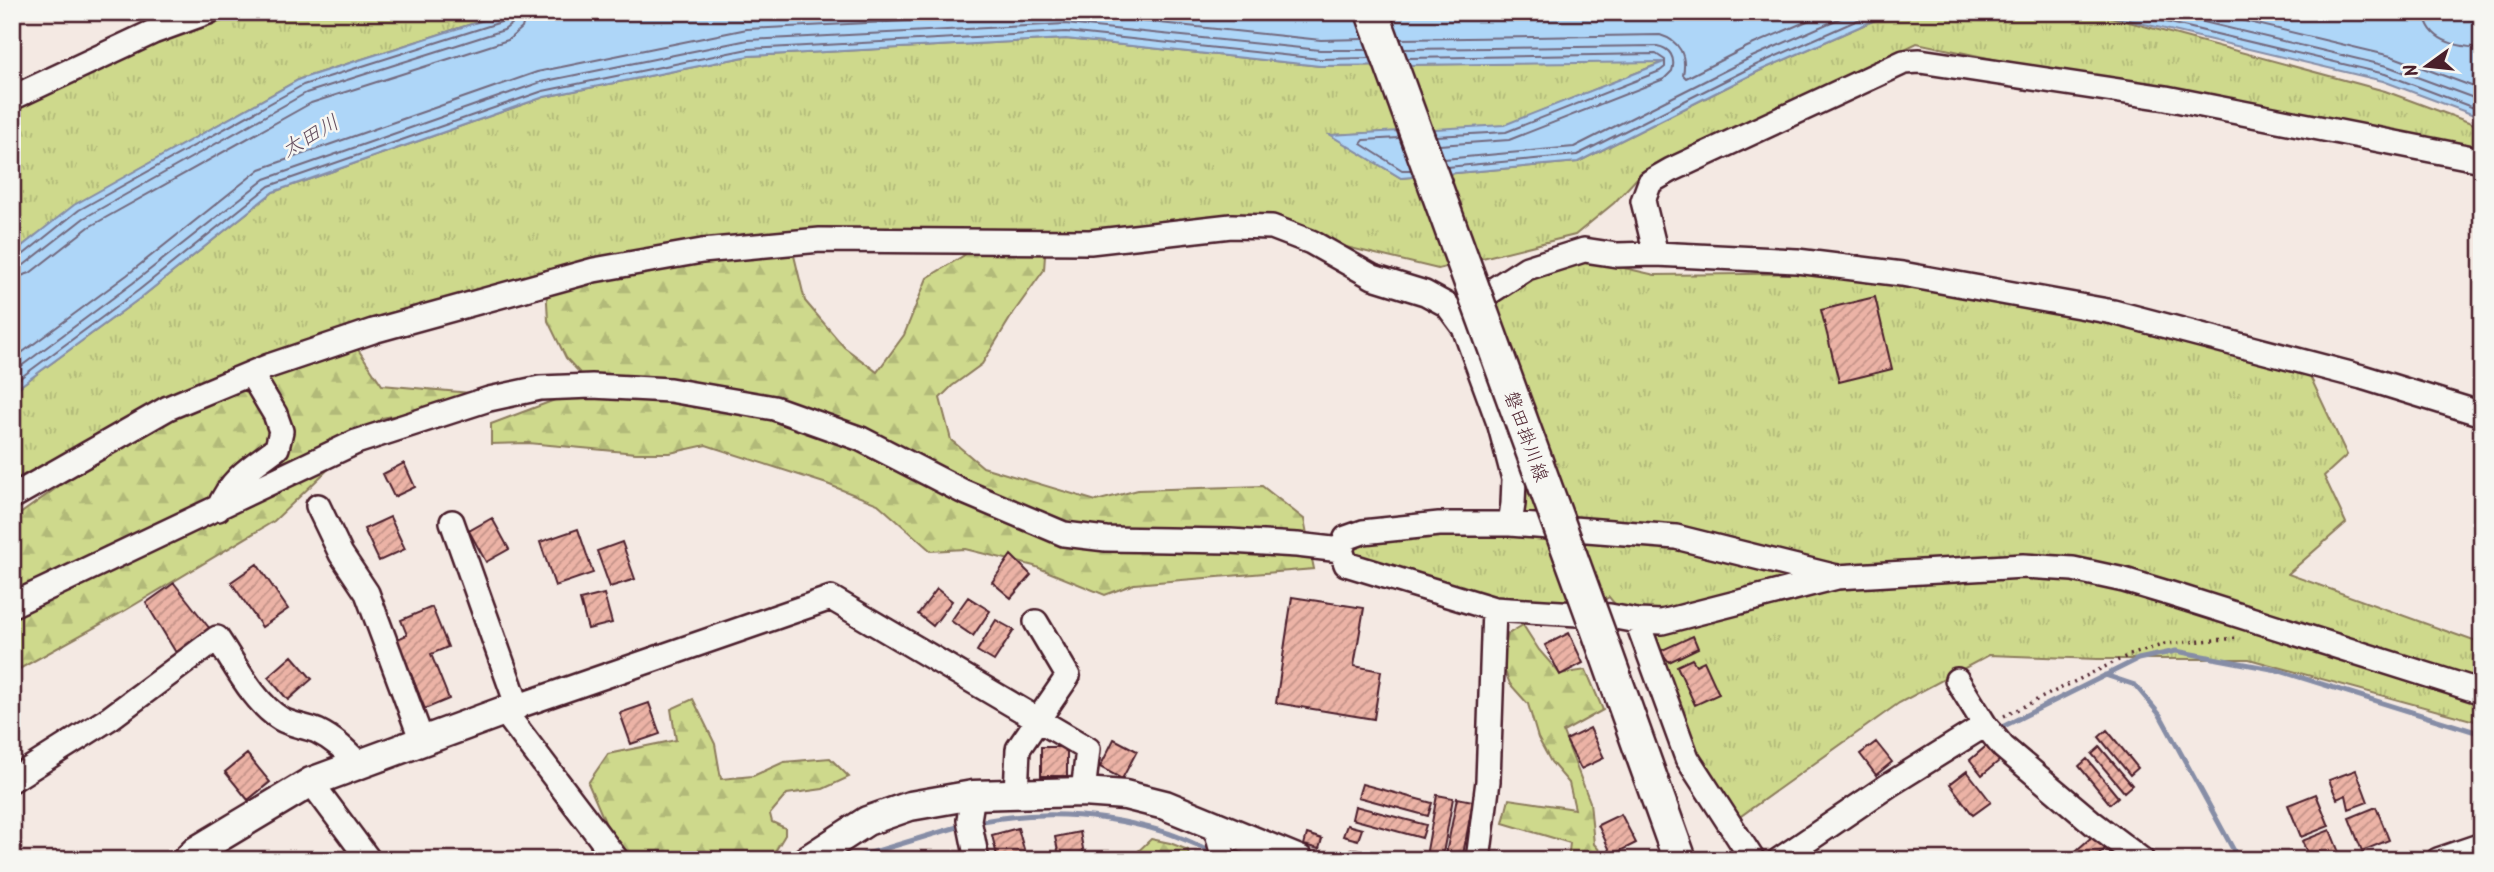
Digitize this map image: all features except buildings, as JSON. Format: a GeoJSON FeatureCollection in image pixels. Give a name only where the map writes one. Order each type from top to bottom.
{"type":"FeatureCollection","features":[{"type":"Feature","properties":{"kind":"main road","name":"磐田掛川線"},"geometry":{"type":"LineString","coordinates":[[1372,12],[1681,860]]}},
{"type":"Feature","properties":{"kind":"street"},"geometry":{"type":"LineString","coordinates":[[12,98],[153,32],[208,12]]}},
{"type":"Feature","properties":{"kind":"street"},"geometry":{"type":"LineString","coordinates":[[1656,254],[1643,201],[1650,182],[1683,164],[1904,62],[1920,61],[2166,98],[2482,160]]}},
{"type":"Feature","properties":{"kind":"street"},"geometry":{"type":"LineString","coordinates":[[12,497],[168,408],[251,374],[373,331],[594,270],[702,251],[820,240],[1090,242],[1231,226],[1272,227],[1311,242],[1373,277],[1425,293],[1447,305],[1464,328],[1500,426],[1514,479],[1510,524]]}},
{"type":"Feature","properties":{"kind":"street"},"geometry":{"type":"LineString","coordinates":[[1454,314],[1527,268],[1584,250],[1617,255],[1656,254],[1797,261],[1902,274],[2113,312],[2362,377],[2482,414]]}},
{"type":"Feature","properties":{"kind":"street"},"geometry":{"type":"LineString","coordinates":[[218,509],[227,489],[277,448],[281,431],[275,414],[251,374]]}},
{"type":"Feature","properties":{"kind":"street"},"geometry":{"type":"LineString","coordinates":[[12,605],[356,442],[489,399],[540,388],[592,386],[670,390],[774,408],[861,439],[962,491],[1064,534],[1106,539],[1230,541],[1341,550]]}},
{"type":"Feature","properties":{"kind":"street"},"geometry":{"type":"LineString","coordinates":[[318,506],[341,554],[367,593],[422,741]]}},
{"type":"Feature","properties":{"kind":"street"},"geometry":{"type":"LineString","coordinates":[[452,522],[511,709],[617,860]]}},
{"type":"Feature","properties":{"kind":"street"},"geometry":{"type":"LineString","coordinates":[[1837,577],[1676,537],[1510,524],[1439,524],[1363,531],[1346,538],[1341,550],[1346,564],[1494,609],[1609,616],[1637,621],[1662,621],[1837,577],[2023,566],[2073,569],[2124,580],[2482,692]]}},
{"type":"Feature","properties":{"kind":"street"},"geometry":{"type":"LineString","coordinates":[[187,860],[196,851],[311,782],[511,709],[831,598],[1088,749],[1083,792]]}},
{"type":"Feature","properties":{"kind":"street"},"geometry":{"type":"LineString","coordinates":[[1478,860],[1488,781],[1494,609]]}},
{"type":"Feature","properties":{"kind":"street"},"geometry":{"type":"LineString","coordinates":[[1637,621],[1686,758],[1753,860]]}},
{"type":"Feature","properties":{"kind":"street"},"geometry":{"type":"LineString","coordinates":[[1016,794],[1018,748],[1068,676],[1036,622]]}},
{"type":"Feature","properties":{"kind":"street"},"geometry":{"type":"LineString","coordinates":[[12,780],[110,718],[217,638],[269,710],[282,720],[316,731],[340,745],[359,764]]}},
{"type":"Feature","properties":{"kind":"street"},"geometry":{"type":"LineString","coordinates":[[1957,680],[1985,725],[2013,756],[2142,860]]}},
{"type":"Feature","properties":{"kind":"street"},"geometry":{"type":"LineString","coordinates":[[1779,860],[1889,785],[1985,725]]}},
{"type":"Feature","properties":{"kind":"street"},"geometry":{"type":"LineString","coordinates":[[311,782],[369,860]]}},
{"type":"Feature","properties":{"kind":"street"},"geometry":{"type":"LineString","coordinates":[[807,860],[867,821],[910,806],[973,795],[1083,792],[1125,795],[1164,805],[1299,860]]}},
{"type":"Feature","properties":{"kind":"street"},"geometry":{"type":"LineString","coordinates":[[973,795],[969,820],[977,860]]}},
{"type":"Feature","properties":{"kind":"street"},"geometry":{"type":"LineString","coordinates":[[1215,825],[1223,860]]}},
{"type":"Feature","properties":{"kind":"street"},"geometry":{"type":"LineString","coordinates":[[2438,860],[2482,845]]}},
{"type":"Feature","properties":{"kind":"path"},"geometry":{"type":"LineString","coordinates":[[1985,725],[2127,656],[2165,643],[2241,638]]}},
{"type":"Feature","properties":{"kind":"green space"},"geometry":{"type":"Polygon","coordinates":[[[251,12],[509,12],[300,79],[75,205],[12,254],[12,103],[75,68],[251,12]]]}},
{"type":"Feature","properties":{"kind":"green space"},"geometry":{"type":"Polygon","coordinates":[[[1893,12],[2092,12],[2385,91],[2482,127],[2482,162],[1917,43],[1638,177],[1614,203],[1575,235],[1438,269],[1263,227],[665,257],[223,371],[12,481],[12,392],[143,296],[273,192],[544,97],[749,56],[1066,39],[1320,66],[1666,61],[1504,126],[1331,135],[1401,178],[1578,162],[1759,71],[1893,12]]]}},
{"type":"Feature","properties":{"kind":"green space"},"geometry":{"type":"Polygon","coordinates":[[[1022,241],[1046,241],[1044,270],[982,364],[940,398],[951,440],[983,467],[1096,501],[1138,490],[1262,486],[1304,519],[1314,569],[1134,584],[1105,595],[1034,566],[965,549],[931,551],[878,504],[827,484],[706,445],[670,453],[636,453],[528,443],[491,444],[491,424],[592,386],[566,358],[548,321],[546,283],[791,243],[805,301],[844,347],[877,372],[904,335],[927,278],[968,253],[1022,241]]]}},
{"type":"Feature","properties":{"kind":"green space"},"geometry":{"type":"Polygon","coordinates":[[[1567,255],[1655,275],[1834,273],[2004,292],[2303,361],[2347,455],[2324,476],[2346,523],[2288,574],[2482,644],[2482,723],[2249,659],[2097,659],[1989,655],[1899,703],[1738,818],[1680,741],[1644,639],[1609,597],[1565,626],[1447,595],[1346,564],[1346,538],[1510,524],[1492,290],[1567,255]]]}},
{"type":"Feature","properties":{"kind":"green space"},"geometry":{"type":"Polygon","coordinates":[[[351,339],[382,385],[504,396],[382,418],[274,521],[121,613],[12,673],[13,519],[168,408],[351,339]]]}},
{"type":"Feature","properties":{"kind":"green space"},"geometry":{"type":"Polygon","coordinates":[[[1523,625],[1539,650],[1560,674],[1586,670],[1603,710],[1563,732],[1590,802],[1594,844],[1608,860],[1568,860],[1570,843],[1503,823],[1509,799],[1575,809],[1569,783],[1551,762],[1538,738],[1528,704],[1510,684],[1501,661],[1508,634],[1523,625]]]}},
{"type":"Feature","properties":{"kind":"green space"},"geometry":{"type":"Polygon","coordinates":[[[693,699],[715,744],[721,779],[753,776],[784,762],[830,758],[849,777],[823,789],[787,794],[770,814],[772,822],[785,828],[785,835],[770,860],[631,860],[608,829],[588,783],[608,754],[676,740],[671,709],[693,699]]]}},
{"type":"Feature","properties":{"kind":"green space"},"geometry":{"type":"Polygon","coordinates":[[[1151,839],[1188,850],[1189,860],[1129,860],[1151,839]]]}},
{"type":"Feature","properties":{"kind":"water","name":"太田川"},"geometry":{"type":"Polygon","coordinates":[[[509,12],[1893,12],[1759,71],[1578,162],[1401,178],[1330,135],[1504,125],[1664,62],[1320,66],[1066,39],[749,56],[544,97],[273,192],[143,296],[12,392],[12,254],[74,205],[300,79],[509,12]]]}},
{"type":"Feature","properties":{"kind":"water"},"geometry":{"type":"Polygon","coordinates":[[[2094,12],[2437,12],[2482,22],[2482,118],[2383,81],[2094,12]]]}},
{"type":"Feature","properties":{"kind":"waterway"},"geometry":{"type":"LineString","coordinates":[[1998,729],[2138,659],[2176,651],[2277,670],[2482,734]]}},
{"type":"Feature","properties":{"kind":"waterway"},"geometry":{"type":"LineString","coordinates":[[2105,675],[2135,685],[2160,715],[2239,860]]}},
{"type":"Feature","properties":{"kind":"waterway"},"geometry":{"type":"LineString","coordinates":[[974,823],[1021,816],[1091,817],[1161,831],[1216,853]]}},
{"type":"Feature","properties":{"kind":"waterway"},"geometry":{"type":"LineString","coordinates":[[847,860],[964,825]]}}]}
